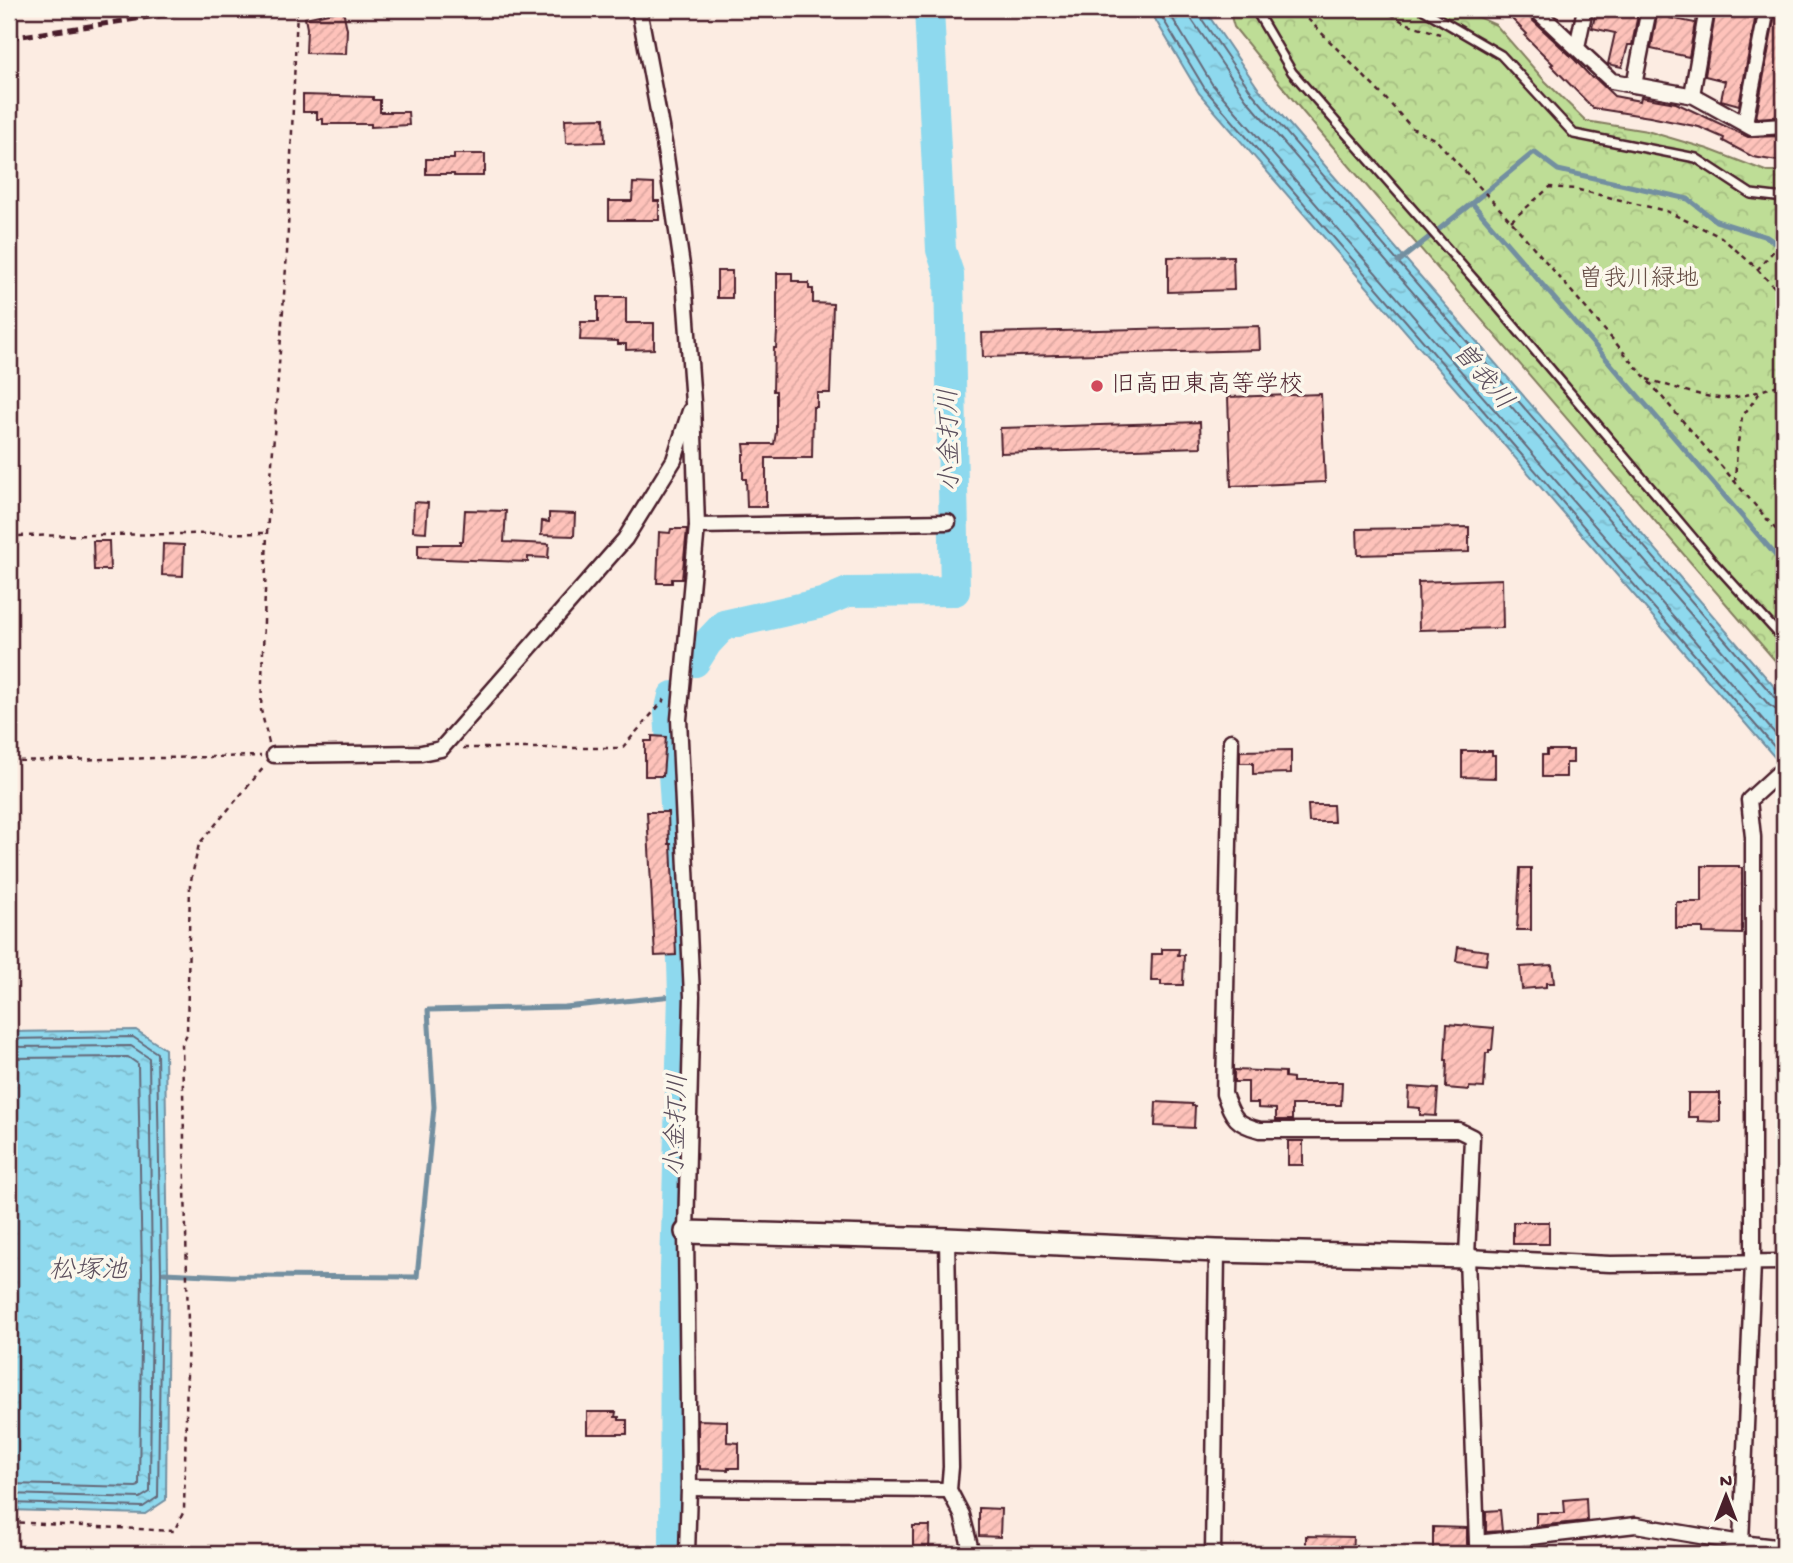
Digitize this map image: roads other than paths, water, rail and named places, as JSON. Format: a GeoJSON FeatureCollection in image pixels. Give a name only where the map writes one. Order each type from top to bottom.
{"type":"FeatureCollection","features":[{"type":"Feature","properties":{"kind":"street"},"geometry":{"type":"LineString","coordinates":[[639,9],[664,143],[684,279],[693,403],[697,526],[679,719],[692,996],[685,1232],[689,1488],[687,1554]]}},
{"type":"Feature","properties":{"kind":"street"},"geometry":{"type":"LineString","coordinates":[[1535,9],[1612,80],[1692,95],[1752,128],[1784,126]]}},
{"type":"Feature","properties":{"kind":"street"},"geometry":{"type":"LineString","coordinates":[[1577,47],[1585,9]]}},
{"type":"Feature","properties":{"kind":"street"},"geometry":{"type":"LineString","coordinates":[[1634,85],[1649,9]]}},
{"type":"Feature","properties":{"kind":"street"},"geometry":{"type":"LineString","coordinates":[[1692,95],[1707,9]]}},
{"type":"Feature","properties":{"kind":"street"},"geometry":{"type":"LineString","coordinates":[[1745,124],[1767,9]]}},
{"type":"Feature","properties":{"kind":"street"},"geometry":{"type":"LineString","coordinates":[[274,755],[421,753],[441,748],[625,539],[674,460],[693,403]]}},
{"type":"Feature","properties":{"kind":"street"},"geometry":{"type":"LineString","coordinates":[[697,526],[948,522]]}},
{"type":"Feature","properties":{"kind":"street"},"geometry":{"type":"LineString","coordinates":[[1231,741],[1224,1094],[1232,1116],[1247,1127],[1261,1130],[1458,1130],[1472,1137],[1467,1257],[1479,1549],[1636,1525],[1784,1548]]}},
{"type":"Feature","properties":{"kind":"street"},"geometry":{"type":"LineString","coordinates":[[1741,1543],[1753,1262],[1753,837],[1749,800],[1784,768]]}},
{"type":"Feature","properties":{"kind":"street"},"geometry":{"type":"LineString","coordinates":[[685,1232],[1610,1264],[1784,1262]]}},
{"type":"Feature","properties":{"kind":"street"},"geometry":{"type":"LineString","coordinates":[[947,1239],[951,1467],[949,1490],[962,1515],[972,1554]]}},
{"type":"Feature","properties":{"kind":"street"},"geometry":{"type":"LineString","coordinates":[[1213,1554],[1217,1251]]}},
{"type":"Feature","properties":{"kind":"street"},"geometry":{"type":"LineString","coordinates":[[689,1488],[949,1490]]}},
{"type":"Feature","properties":{"kind":"lane"},"geometry":{"type":"LineString","coordinates":[[1255,9],[1292,72],[1479,284],[1715,564],[1784,640]]}},
{"type":"Feature","properties":{"kind":"lane"},"geometry":{"type":"LineString","coordinates":[[1422,9],[1501,54],[1574,134],[1696,158],[1751,194],[1784,198]]}},
{"type":"Feature","properties":{"kind":"water","name":"曽我川"},"geometry":{"type":"Polygon","coordinates":[[[1149,9],[1204,9],[1258,88],[1784,698],[1784,768],[1199,93],[1149,9]]]}},
{"type":"Feature","properties":{"kind":"water","name":"松塚池"},"geometry":{"type":"Polygon","coordinates":[[[136,1030],[165,1049],[168,1273],[166,1500],[145,1514],[9,1510],[9,1032],[136,1030]]]}},
{"type":"Feature","properties":{"kind":"waterway","name":"小金打川"},"geometry":{"type":"LineString","coordinates":[[695,662],[707,643],[724,625],[822,603],[848,592],[955,591],[949,274],[941,250],[929,9]]}},
{"type":"Feature","properties":{"kind":"waterway"},"geometry":{"type":"LineString","coordinates":[[1784,249],[1767,237],[1716,221],[1688,199],[1558,170],[1534,152],[1472,203],[1784,565]]}},
{"type":"Feature","properties":{"kind":"waterway"},"geometry":{"type":"LineString","coordinates":[[1398,262],[1472,203]]}},
{"type":"Feature","properties":{"kind":"waterway","name":"小金打川"},"geometry":{"type":"LineString","coordinates":[[673,696],[669,713],[679,865],[683,995],[675,1270],[674,1554]]}},
{"type":"Feature","properties":{"kind":"waterway"},"geometry":{"type":"LineString","coordinates":[[164,1273],[417,1277],[434,1107],[428,1010],[565,1007],[683,995]]}},
{"type":"Feature","properties":{"kind":"railway"},"geometry":{"type":"LineString","coordinates":[[9,38],[204,9]]}},
{"type":"Feature","properties":{"kind":"place","name":"旧高田東高等学校"},"geometry":{"type":"Point","coordinates":[1097,386]}},
{"type":"Feature","properties":{"kind":"park label","name":"曽我川緑地"},"geometry":{"type":"Point","coordinates":[1639,280]}}]}
